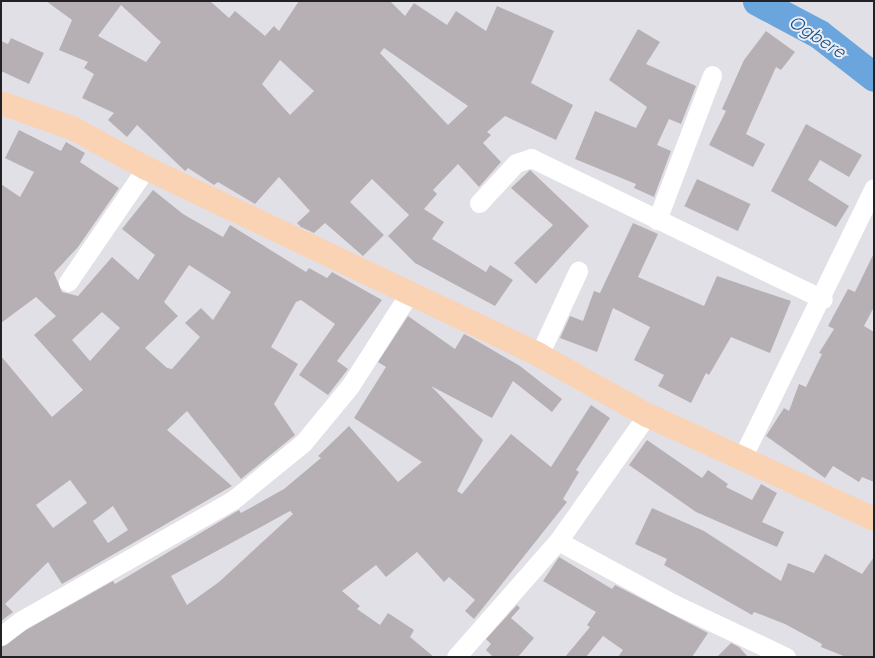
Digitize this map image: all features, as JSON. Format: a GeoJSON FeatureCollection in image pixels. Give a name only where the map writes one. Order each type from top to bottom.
{"type":"FeatureCollection","features":[{"type":"Feature","properties":{"kind":"main road"},"geometry":{"type":"LineString","coordinates":[[1,104],[72,128],[146,168],[539,355],[647,415],[743,456],[874,519]]}},
{"type":"Feature","properties":{"kind":"street"},"geometry":{"type":"LineString","coordinates":[[657,220],[712,75]]}},
{"type":"Feature","properties":{"kind":"street"},"geometry":{"type":"LineString","coordinates":[[479,203],[522,158],[531,158],[823,299]]}},
{"type":"Feature","properties":{"kind":"street"},"geometry":{"type":"LineString","coordinates":[[68,282],[146,168]]}},
{"type":"Feature","properties":{"kind":"street"},"geometry":{"type":"LineString","coordinates":[[743,456],[823,299],[874,188]]}},
{"type":"Feature","properties":{"kind":"street"},"geometry":{"type":"LineString","coordinates":[[539,355],[578,271]]}},
{"type":"Feature","properties":{"kind":"street"},"geometry":{"type":"LineString","coordinates":[[1,636],[20,621],[233,500],[303,443],[350,386],[410,292]]}},
{"type":"Feature","properties":{"kind":"street"},"geometry":{"type":"LineString","coordinates":[[456,657],[558,541],[647,415]]}},
{"type":"Feature","properties":{"kind":"street"},"geometry":{"type":"LineString","coordinates":[[558,541],[674,604],[786,657]]}},
{"type":"Feature","properties":{"kind":"building"},"geometry":{"type":"Polygon","coordinates":[[[46,1],[210,1],[229,18],[235,11],[265,36],[274,26],[279,31],[299,1],[390,1],[405,16],[414,3],[447,25],[456,11],[486,31],[497,6],[554,31],[531,83],[573,105],[556,140],[505,116],[487,132],[491,135],[483,143],[501,162],[479,187],[458,164],[433,190],[437,194],[424,209],[444,222],[432,239],[486,272],[490,265],[513,280],[495,306],[415,263],[388,236],[409,215],[372,179],[350,202],[384,235],[363,256],[325,223],[314,233],[301,227],[297,223],[310,211],[279,177],[255,204],[218,182],[214,185],[188,168],[185,171],[137,125],[127,137],[108,120],[114,113],[82,98],[94,74],[84,68],[88,62],[59,50],[72,20],[46,1]],[[121,5],[98,36],[146,62],[161,42],[121,5]],[[384,48],[380,53],[448,125],[468,106],[384,48]],[[280,60],[262,84],[290,115],[314,91],[280,60]]]}},
{"type":"Feature","properties":{"kind":"building"},"geometry":{"type":"Polygon","coordinates":[[[638,29],[660,42],[646,64],[696,86],[681,124],[669,119],[657,145],[671,151],[654,197],[634,188],[636,184],[575,159],[595,111],[636,128],[647,107],[609,80],[638,29]]]}},
{"type":"Feature","properties":{"kind":"building"},"geometry":{"type":"Polygon","coordinates":[[[766,31],[795,52],[781,70],[776,67],[746,134],[765,144],[753,167],[709,145],[726,111],[722,109],[744,60],[766,31]]]}},
{"type":"Feature","properties":{"kind":"building"},"geometry":{"type":"Polygon","coordinates":[[[11,38],[44,53],[29,84],[1,71],[1,41],[8,44],[11,38]]]}},
{"type":"Feature","properties":{"kind":"building"},"geometry":{"type":"Polygon","coordinates":[[[806,124],[862,155],[849,177],[820,160],[808,180],[849,206],[836,227],[771,191],[806,124]]]}},
{"type":"Feature","properties":{"kind":"building"},"geometry":{"type":"Polygon","coordinates":[[[19,130],[61,151],[66,142],[85,153],[80,162],[119,188],[78,247],[54,273],[62,292],[78,296],[112,257],[138,280],[155,255],[122,229],[153,190],[183,214],[223,237],[230,225],[306,272],[309,268],[327,278],[332,272],[382,300],[337,361],[348,369],[328,395],[299,375],[335,324],[301,300],[296,302],[271,347],[298,364],[274,404],[295,435],[241,479],[187,411],[167,430],[232,486],[62,584],[48,562],[5,604],[13,612],[1,621],[1,356],[52,417],[83,390],[34,335],[56,316],[36,297],[1,323],[1,184],[20,197],[34,172],[5,158],[19,130]],[[189,265],[164,302],[178,316],[145,348],[167,368],[172,369],[200,337],[185,323],[201,308],[213,320],[231,292],[189,265]],[[102,312],[72,340],[90,361],[120,328],[102,312]],[[70,480],[36,505],[53,528],[87,503],[70,480]],[[113,506],[93,521],[108,543],[128,530],[113,506]]]}},
{"type":"Feature","properties":{"kind":"building"},"geometry":{"type":"Polygon","coordinates":[[[530,170],[589,226],[536,284],[514,263],[553,225],[511,188],[530,170]]]}},
{"type":"Feature","properties":{"kind":"building"},"geometry":{"type":"Polygon","coordinates":[[[697,179],[750,204],[738,231],[684,206],[697,179]]]}},
{"type":"Feature","properties":{"kind":"building"},"geometry":{"type":"Polygon","coordinates":[[[633,223],[658,234],[638,277],[704,306],[717,276],[791,301],[770,353],[731,337],[709,375],[706,373],[691,403],[658,386],[664,375],[634,360],[650,327],[613,308],[597,352],[560,338],[570,316],[583,321],[594,291],[600,293],[633,223]]]}},
{"type":"Feature","properties":{"kind":"building"},"geometry":{"type":"Polygon","coordinates":[[[874,253],[874,307],[864,326],[874,332],[874,482],[862,477],[859,482],[833,466],[825,478],[766,436],[784,408],[789,411],[799,384],[806,387],[822,354],[819,353],[834,329],[828,326],[848,289],[855,292],[874,253]]]}},
{"type":"Feature","properties":{"kind":"building"},"geometry":{"type":"Polygon","coordinates":[[[408,316],[455,349],[464,334],[472,338],[520,366],[562,399],[552,412],[513,381],[492,418],[431,386],[483,440],[457,491],[462,494],[511,434],[551,467],[591,405],[610,418],[576,470],[579,472],[563,499],[567,502],[474,619],[465,611],[475,600],[449,577],[444,582],[417,552],[386,577],[376,565],[342,591],[360,606],[357,609],[380,625],[388,613],[414,630],[410,637],[434,657],[1,657],[1,647],[26,630],[113,581],[115,584],[239,510],[241,513],[284,489],[321,458],[318,456],[349,426],[398,482],[422,462],[354,418],[386,367],[378,362],[408,316]],[[290,511],[171,576],[187,605],[219,582],[293,514],[290,511]]]}},
{"type":"Feature","properties":{"kind":"building"},"geometry":{"type":"Polygon","coordinates":[[[647,440],[702,478],[708,470],[728,484],[726,487],[752,500],[761,484],[777,493],[762,522],[784,532],[777,547],[696,512],[629,465],[647,440]]]}},
{"type":"Feature","properties":{"kind":"building"},"geometry":{"type":"Polygon","coordinates":[[[652,508],[704,531],[781,581],[788,563],[814,573],[825,554],[862,574],[874,557],[874,657],[846,657],[821,647],[822,644],[785,624],[754,612],[752,615],[664,565],[667,559],[635,544],[652,508]]]}},
{"type":"Feature","properties":{"kind":"building"},"geometry":{"type":"Polygon","coordinates":[[[559,557],[612,589],[615,585],[708,633],[692,657],[618,657],[623,650],[603,636],[586,657],[565,657],[590,627],[587,625],[596,612],[543,581],[559,557]]]}},
{"type":"Feature","properties":{"kind":"building"},"geometry":{"type":"Polygon","coordinates":[[[517,605],[520,608],[511,618],[534,638],[518,657],[493,657],[486,650],[491,644],[486,639],[517,605]]]}},
{"type":"Feature","properties":{"kind":"building"},"geometry":{"type":"Polygon","coordinates":[[[731,643],[739,647],[748,657],[717,657],[731,643]]]}},
{"type":"Feature","properties":{"kind":"waterway","name":"Ogbere"},"geometry":{"type":"LineString","coordinates":[[757,1],[819,34],[874,77]]}}]}
